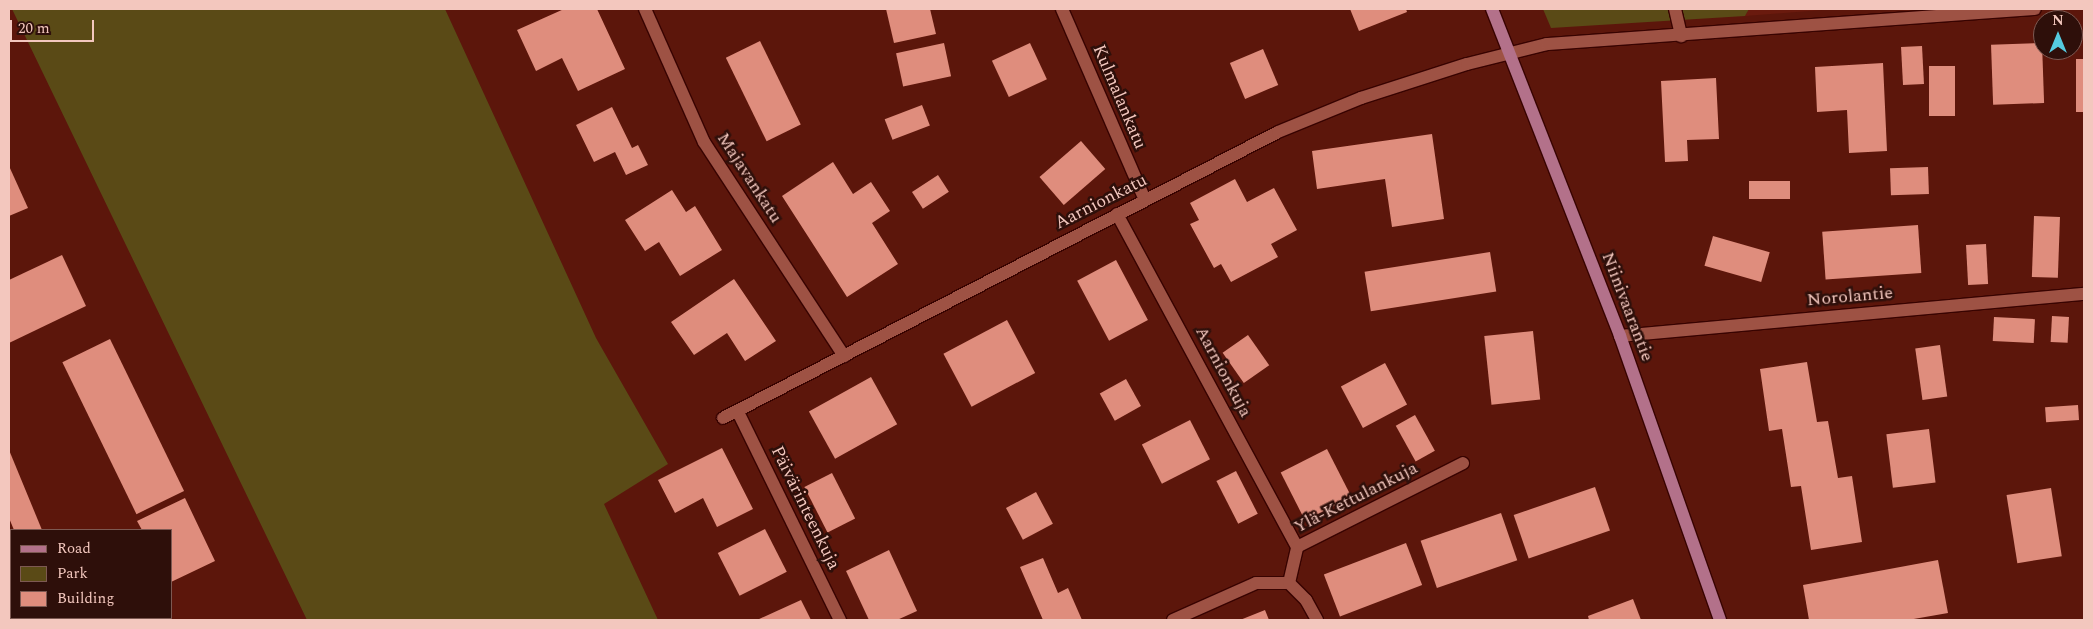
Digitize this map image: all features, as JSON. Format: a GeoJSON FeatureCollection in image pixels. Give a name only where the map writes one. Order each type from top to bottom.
{"type":"FeatureCollection","features":[{"type":"Feature","properties":{"kind":"main road","name":"Niinivaarantie"},"geometry":{"type":"LineString","coordinates":[[1492,9],[1620,336],[1720,620]]}},
{"type":"Feature","properties":{"kind":"street","name":"Majavankatu"},"geometry":{"type":"LineString","coordinates":[[645,9],[704,142],[844,356]]}},
{"type":"Feature","properties":{"kind":"street","name":"Kulmalankatu"},"geometry":{"type":"LineString","coordinates":[[1062,9],[1145,200]]}},
{"type":"Feature","properties":{"kind":"street"},"geometry":{"type":"LineString","coordinates":[[1675,9],[1681,36]]}},
{"type":"Feature","properties":{"kind":"street","name":"Aarnionkatu"},"geometry":{"type":"LineString","coordinates":[[723,418],[738,412],[1278,132],[1360,98],[1509,52],[1547,44],[1681,36],[2035,9]]}},
{"type":"Feature","properties":{"kind":"street","name":"Aarnionkuja"},"geometry":{"type":"LineString","coordinates":[[1117,214],[1297,546]]}},
{"type":"Feature","properties":{"kind":"street","name":"Norolantie"},"geometry":{"type":"LineString","coordinates":[[1620,336],[2084,294]]}},
{"type":"Feature","properties":{"kind":"street","name":"Päivärinteenkuja"},"geometry":{"type":"LineString","coordinates":[[738,412],[840,620]]}},
{"type":"Feature","properties":{"kind":"street","name":"Ylä-Kettulankuja"},"geometry":{"type":"LineString","coordinates":[[1289,583],[1297,546],[1463,463]]}},
{"type":"Feature","properties":{"kind":"street"},"geometry":{"type":"LineString","coordinates":[[1173,620],[1256,583],[1289,583],[1306,600],[1317,620]]}},
{"type":"Feature","properties":{"kind":"shaded area"},"geometry":{"type":"Polygon","coordinates":[[[1749,9],[1834,9],[1745,16],[1749,9]]]}},
{"type":"Feature","properties":{"kind":"green space"},"geometry":{"type":"Polygon","coordinates":[[[12,9],[445,9],[596,338],[668,464],[604,504],[658,620],[307,620],[12,9]]]}},
{"type":"Feature","properties":{"kind":"green space"},"geometry":{"type":"Polygon","coordinates":[[[1543,9],[1749,9],[1745,16],[1551,28],[1543,9]]]}},
{"type":"Feature","properties":{"kind":"building"},"geometry":{"type":"Polygon","coordinates":[[[564,9],[597,9],[625,69],[578,91],[562,58],[536,71],[517,30],[564,9]]]}},
{"type":"Feature","properties":{"kind":"building"},"geometry":{"type":"Polygon","coordinates":[[[886,9],[930,9],[936,34],[894,43],[886,9]]]}},
{"type":"Feature","properties":{"kind":"building"},"geometry":{"type":"Polygon","coordinates":[[[1350,9],[1406,9],[1407,12],[1359,31],[1350,9]]]}},
{"type":"Feature","properties":{"kind":"building"},"geometry":{"type":"Polygon","coordinates":[[[760,41],[801,125],[767,141],[726,58],[760,41]]]}},
{"type":"Feature","properties":{"kind":"building"},"geometry":{"type":"Polygon","coordinates":[[[944,43],[951,76],[903,86],[896,53],[944,43]]]}},
{"type":"Feature","properties":{"kind":"building"},"geometry":{"type":"Polygon","coordinates":[[[1030,43],[1047,79],[1009,97],[992,61],[1030,43]]]}},
{"type":"Feature","properties":{"kind":"building"},"geometry":{"type":"Polygon","coordinates":[[[2033,43],[2033,60],[2043,60],[2044,103],[1993,105],[1991,45],[2033,43]]]}},
{"type":"Feature","properties":{"kind":"building"},"geometry":{"type":"Polygon","coordinates":[[[1922,46],[1924,84],[1903,85],[1901,47],[1922,46]]]}},
{"type":"Feature","properties":{"kind":"building"},"geometry":{"type":"Polygon","coordinates":[[[1263,49],[1278,85],[1245,99],[1230,63],[1263,49]]]}},
{"type":"Feature","properties":{"kind":"building"},"geometry":{"type":"Polygon","coordinates":[[[2084,59],[2084,112],[2076,112],[2076,60],[2084,59]]]}},
{"type":"Feature","properties":{"kind":"building"},"geometry":{"type":"Polygon","coordinates":[[[1883,63],[1887,151],[1849,153],[1847,110],[1817,112],[1815,67],[1883,63]]]}},
{"type":"Feature","properties":{"kind":"building"},"geometry":{"type":"Polygon","coordinates":[[[1929,66],[1955,66],[1955,116],[1929,116],[1929,66]]]}},
{"type":"Feature","properties":{"kind":"building"},"geometry":{"type":"Polygon","coordinates":[[[1716,78],[1719,139],[1687,140],[1688,161],[1665,162],[1661,81],[1716,78]]]}},
{"type":"Feature","properties":{"kind":"building"},"geometry":{"type":"Polygon","coordinates":[[[922,105],[930,126],[893,140],[885,119],[922,105]]]}},
{"type":"Feature","properties":{"kind":"building"},"geometry":{"type":"Polygon","coordinates":[[[612,107],[632,148],[638,145],[648,165],[626,175],[615,152],[594,162],[576,125],[612,107]]]}},
{"type":"Feature","properties":{"kind":"building"},"geometry":{"type":"Polygon","coordinates":[[[1432,134],[1444,219],[1392,227],[1385,179],[1317,189],[1312,151],[1432,134]]]}},
{"type":"Feature","properties":{"kind":"building"},"geometry":{"type":"Polygon","coordinates":[[[1081,141],[1105,169],[1064,205],[1039,177],[1081,141]]]}},
{"type":"Feature","properties":{"kind":"building"},"geometry":{"type":"Polygon","coordinates":[[[833,162],[853,194],[871,182],[890,211],[872,223],[898,264],[847,297],[782,196],[833,162]]]}},
{"type":"Feature","properties":{"kind":"building"},"geometry":{"type":"Polygon","coordinates":[[[9,166],[28,208],[9,216],[9,166]]]}},
{"type":"Feature","properties":{"kind":"building"},"geometry":{"type":"Polygon","coordinates":[[[1928,167],[1929,194],[1891,195],[1890,168],[1928,167]]]}},
{"type":"Feature","properties":{"kind":"building"},"geometry":{"type":"Polygon","coordinates":[[[938,175],[949,192],[923,209],[912,192],[938,175]]]}},
{"type":"Feature","properties":{"kind":"building"},"geometry":{"type":"Polygon","coordinates":[[[1235,179],[1247,202],[1274,188],[1297,230],[1271,244],[1278,257],[1231,282],[1221,264],[1214,268],[1190,224],[1199,220],[1190,203],[1235,179]]]}},
{"type":"Feature","properties":{"kind":"building"},"geometry":{"type":"Polygon","coordinates":[[[1749,181],[1790,181],[1790,199],[1749,199],[1749,181]]]}},
{"type":"Feature","properties":{"kind":"building"},"geometry":{"type":"Polygon","coordinates":[[[672,190],[686,212],[695,206],[722,250],[680,276],[659,242],[645,251],[625,220],[672,190]]]}},
{"type":"Feature","properties":{"kind":"building"},"geometry":{"type":"Polygon","coordinates":[[[2034,216],[2060,217],[2058,278],[2032,277],[2034,216]]]}},
{"type":"Feature","properties":{"kind":"building"},"geometry":{"type":"Polygon","coordinates":[[[1918,225],[1921,273],[1826,280],[1822,232],[1918,225]]]}},
{"type":"Feature","properties":{"kind":"building"},"geometry":{"type":"Polygon","coordinates":[[[1713,236],[1770,252],[1761,282],[1704,266],[1713,236]]]}},
{"type":"Feature","properties":{"kind":"building"},"geometry":{"type":"Polygon","coordinates":[[[1986,244],[1988,284],[1968,285],[1966,245],[1986,244]]]}},
{"type":"Feature","properties":{"kind":"building"},"geometry":{"type":"Polygon","coordinates":[[[1490,252],[1496,292],[1371,311],[1365,272],[1490,252]]]}},
{"type":"Feature","properties":{"kind":"building"},"geometry":{"type":"Polygon","coordinates":[[[62,255],[86,306],[9,343],[9,280],[62,255]]]}},
{"type":"Feature","properties":{"kind":"building"},"geometry":{"type":"Polygon","coordinates":[[[1116,260],[1148,320],[1109,341],[1077,281],[1116,260]]]}},
{"type":"Feature","properties":{"kind":"building"},"geometry":{"type":"Polygon","coordinates":[[[734,279],[776,341],[745,361],[727,333],[694,355],[671,322],[734,279]]]}},
{"type":"Feature","properties":{"kind":"building"},"geometry":{"type":"Polygon","coordinates":[[[2052,316],[2069,317],[2068,343],[2051,342],[2052,316]]]}},
{"type":"Feature","properties":{"kind":"building"},"geometry":{"type":"Polygon","coordinates":[[[1994,317],[2035,319],[2034,343],[1993,341],[1994,317]]]}},
{"type":"Feature","properties":{"kind":"building"},"geometry":{"type":"Polygon","coordinates":[[[1007,320],[1035,373],[972,407],[943,354],[1007,320]]]}},
{"type":"Feature","properties":{"kind":"building"},"geometry":{"type":"Polygon","coordinates":[[[1533,331],[1540,400],[1491,405],[1484,336],[1533,331]]]}},
{"type":"Feature","properties":{"kind":"building"},"geometry":{"type":"Polygon","coordinates":[[[1248,335],[1269,365],[1244,383],[1223,353],[1248,335]]]}},
{"type":"Feature","properties":{"kind":"building"},"geometry":{"type":"Polygon","coordinates":[[[110,339],[184,491],[136,514],[62,362],[110,339]]]}},
{"type":"Feature","properties":{"kind":"building"},"geometry":{"type":"Polygon","coordinates":[[[1940,345],[1947,396],[1922,400],[1915,348],[1940,345]]]}},
{"type":"Feature","properties":{"kind":"building"},"geometry":{"type":"Polygon","coordinates":[[[1807,362],[1817,422],[1828,421],[1838,478],[1852,476],[1862,542],[1811,550],[1801,486],[1791,487],[1782,429],[1769,431],[1760,369],[1807,362]]]}},
{"type":"Feature","properties":{"kind":"building"},"geometry":{"type":"Polygon","coordinates":[[[1385,363],[1407,404],[1363,428],[1341,386],[1385,363]]]}},
{"type":"Feature","properties":{"kind":"building"},"geometry":{"type":"Polygon","coordinates":[[[871,377],[897,424],[835,459],[809,411],[871,377]]]}},
{"type":"Feature","properties":{"kind":"building"},"geometry":{"type":"Polygon","coordinates":[[[1126,379],[1141,406],[1115,421],[1100,394],[1126,379]]]}},
{"type":"Feature","properties":{"kind":"building"},"geometry":{"type":"Polygon","coordinates":[[[2078,405],[2079,420],[2046,422],[2045,407],[2078,405]]]}},
{"type":"Feature","properties":{"kind":"building"},"geometry":{"type":"Polygon","coordinates":[[[1415,415],[1435,451],[1416,462],[1396,426],[1415,415]]]}},
{"type":"Feature","properties":{"kind":"building"},"geometry":{"type":"Polygon","coordinates":[[[1190,420],[1210,459],[1162,484],[1142,445],[1190,420]]]}},
{"type":"Feature","properties":{"kind":"building"},"geometry":{"type":"Polygon","coordinates":[[[1929,429],[1936,483],[1893,488],[1886,434],[1929,429]]]}},
{"type":"Feature","properties":{"kind":"building"},"geometry":{"type":"Polygon","coordinates":[[[722,448],[753,509],[717,527],[703,498],[675,513],[658,480],[722,448]]]}},
{"type":"Feature","properties":{"kind":"building"},"geometry":{"type":"Polygon","coordinates":[[[1327,449],[1352,497],[1305,521],[1281,473],[1327,449]]]}},
{"type":"Feature","properties":{"kind":"building"},"geometry":{"type":"Polygon","coordinates":[[[9,450],[42,529],[14,529],[9,518],[9,450]]]}},
{"type":"Feature","properties":{"kind":"building"},"geometry":{"type":"Polygon","coordinates":[[[1236,471],[1258,514],[1238,524],[1216,481],[1236,471]]]}},
{"type":"Feature","properties":{"kind":"building"},"geometry":{"type":"Polygon","coordinates":[[[832,473],[855,518],[828,533],[804,487],[832,473]]]}},
{"type":"Feature","properties":{"kind":"building"},"geometry":{"type":"Polygon","coordinates":[[[1595,487],[1610,530],[1529,558],[1514,515],[1595,487]]]}},
{"type":"Feature","properties":{"kind":"building"},"geometry":{"type":"Polygon","coordinates":[[[2051,488],[2062,556],[2017,563],[2007,495],[2051,488]]]}},
{"type":"Feature","properties":{"kind":"building"},"geometry":{"type":"Polygon","coordinates":[[[1036,492],[1053,524],[1023,540],[1006,508],[1036,492]]]}},
{"type":"Feature","properties":{"kind":"building"},"geometry":{"type":"Polygon","coordinates":[[[185,498],[215,561],[172,582],[172,529],[141,529],[137,521],[185,498]]]}},
{"type":"Feature","properties":{"kind":"building"},"geometry":{"type":"Polygon","coordinates":[[[1501,513],[1517,560],[1437,588],[1421,541],[1501,513]]]}},
{"type":"Feature","properties":{"kind":"building"},"geometry":{"type":"Polygon","coordinates":[[[765,529],[787,572],[740,596],[718,553],[765,529]]]}},
{"type":"Feature","properties":{"kind":"building"},"geometry":{"type":"Polygon","coordinates":[[[1406,543],[1422,585],[1340,617],[1324,575],[1406,543]]]}},
{"type":"Feature","properties":{"kind":"building"},"geometry":{"type":"Polygon","coordinates":[[[889,550],[917,611],[897,620],[869,620],[846,571],[889,550]]]}},
{"type":"Feature","properties":{"kind":"building"},"geometry":{"type":"Polygon","coordinates":[[[1043,558],[1058,593],[1068,588],[1082,620],[1043,620],[1020,567],[1043,558]]]}},
{"type":"Feature","properties":{"kind":"building"},"geometry":{"type":"Polygon","coordinates":[[[1938,560],[1948,613],[1908,620],[1809,620],[1803,585],[1938,560]]]}},
{"type":"Feature","properties":{"kind":"building"},"geometry":{"type":"Polygon","coordinates":[[[1633,599],[1641,620],[1589,620],[1588,616],[1633,599]]]}},
{"type":"Feature","properties":{"kind":"building"},"geometry":{"type":"Polygon","coordinates":[[[801,600],[811,620],[757,620],[801,600]]]}},
{"type":"Feature","properties":{"kind":"building"},"geometry":{"type":"Polygon","coordinates":[[[1265,610],[1269,620],[1240,620],[1265,610]]]}},
{"type":"Feature","properties":{"kind":"building"},"geometry":{"type":"Polygon","coordinates":[[[58,619],[95,619],[95,620],[58,619]]]}}]}
